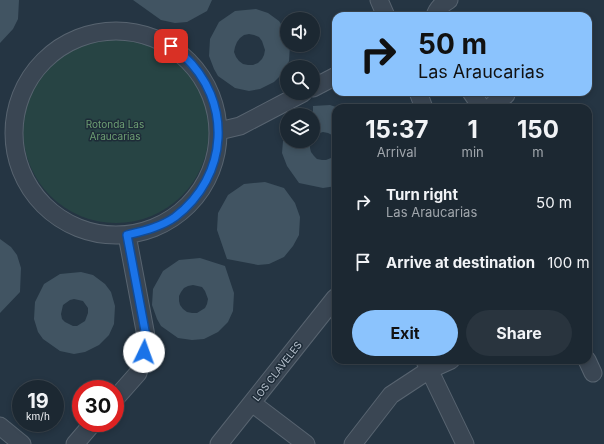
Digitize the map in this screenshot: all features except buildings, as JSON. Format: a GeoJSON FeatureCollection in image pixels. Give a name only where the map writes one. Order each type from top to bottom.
{"type":"FeatureCollection","features":[{"type":"Feature","properties":{"kind":"street"},"geometry":{"type":"LineString","coordinates":[[378,0],[384,12]]}},
{"type":"Feature","properties":{"kind":"street"},"geometry":{"type":"LineString","coordinates":[[436,12],[443,3],[450,0]]}},
{"type":"Feature","properties":{"kind":"street"},"geometry":{"type":"LineString","coordinates":[[102,30],[131,31],[158,39],[183,54],[202,76],[214,102],[219,131],[216,156],[207,180],[193,201],[174,218],[151,229],[127,235],[98,234],[70,225],[46,209],[28,187],[16,160],[13,131],[18,102],[30,76],[49,54],[74,39],[102,30]]}},
{"type":"Feature","properties":{"kind":"street"},"geometry":{"type":"LineString","coordinates":[[320,84],[332,78]]}},
{"type":"Feature","properties":{"kind":"street"},"geometry":{"type":"LineString","coordinates":[[494,104],[505,96]]}},
{"type":"Feature","properties":{"kind":"street"},"geometry":{"type":"LineString","coordinates":[[219,131],[240,126],[290,100]]}},
{"type":"Feature","properties":{"kind":"street"},"geometry":{"type":"LineString","coordinates":[[124,389],[138,373],[144,352],[146,336],[127,235]]}},
{"type":"Feature","properties":{"kind":"street","name":"LOS CLAVELES"},"geometry":{"type":"LineString","coordinates":[[219,444],[332,302]]}},
{"type":"Feature","properties":{"kind":"street"},"geometry":{"type":"LineString","coordinates":[[353,444],[391,395],[427,365],[464,444]]}},
{"type":"Feature","properties":{"kind":"street"},"geometry":{"type":"LineString","coordinates":[[252,403],[306,444]]}},
{"type":"Feature","properties":{"kind":"street"},"geometry":{"type":"LineString","coordinates":[[0,426],[22,444]]}},
{"type":"Feature","properties":{"kind":"street"},"geometry":{"type":"LineString","coordinates":[[75,444],[86,432]]}},
{"type":"Feature","properties":{"kind":"green space","name":"Rotonda Las Araucarias"},"geometry":{"type":"Polygon","coordinates":[[[125,37],[134,38],[152,44],[168,52],[182,64],[194,78],[202,94],[208,112],[208,148],[202,166],[194,182],[182,196],[168,208],[152,216],[134,222],[107,223],[98,222],[80,216],[64,208],[50,196],[38,182],[30,166],[24,148],[23,121],[24,112],[30,94],[38,78],[50,64],[64,52],[80,44],[98,38],[125,37]]]}},
{"type":"Feature","properties":{"kind":"route"},"geometry":{"type":"LineString","coordinates":[[144,352],[146,336],[127,235],[151,229],[174,218],[193,201],[207,180],[216,156],[219,131],[214,102],[202,76],[183,54],[171,46]]}}]}
